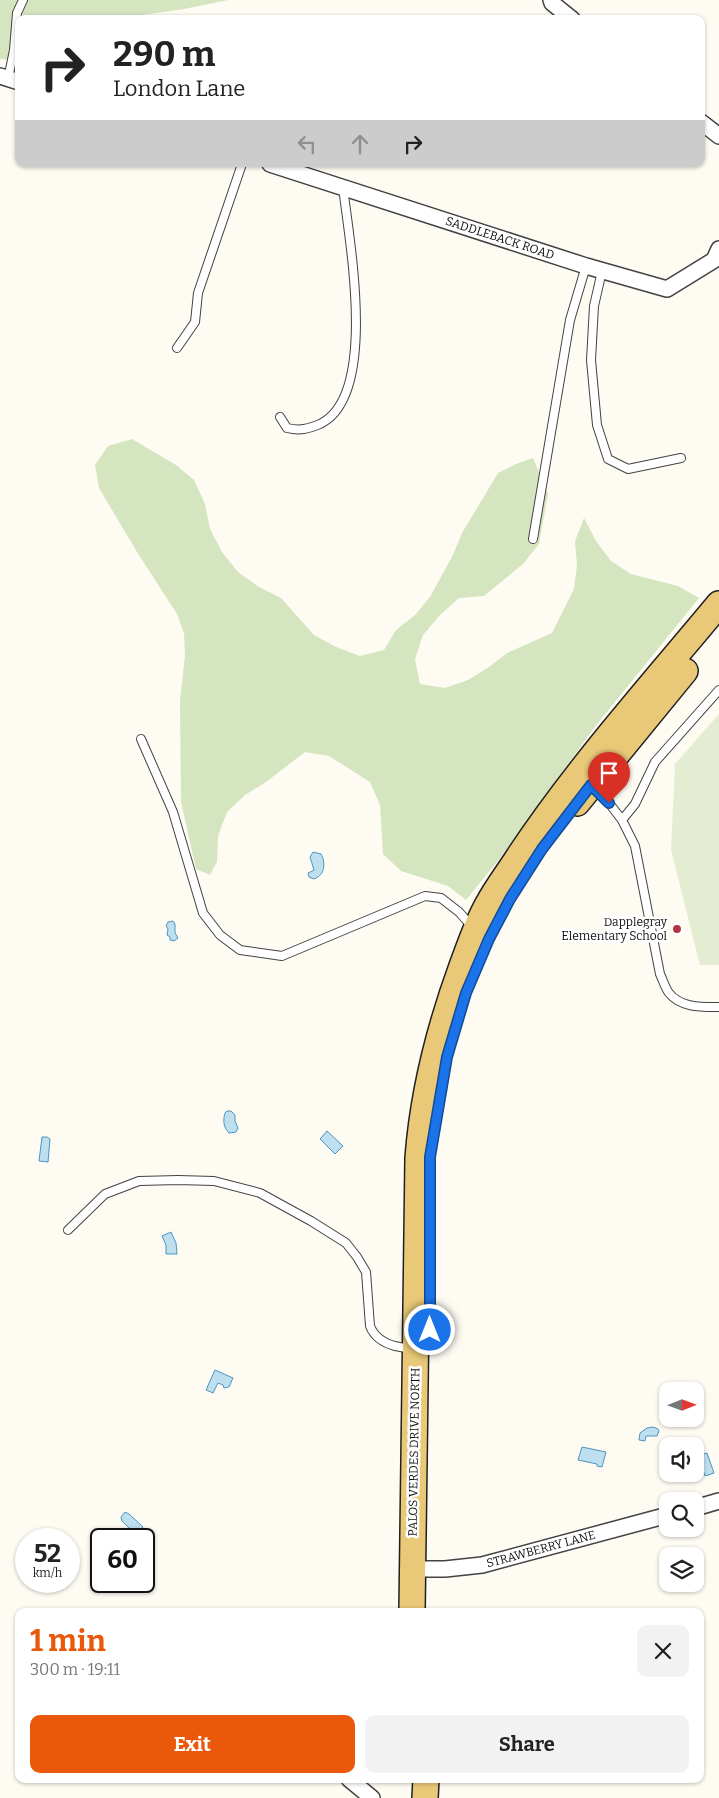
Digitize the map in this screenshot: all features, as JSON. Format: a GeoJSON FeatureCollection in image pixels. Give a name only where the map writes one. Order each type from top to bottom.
{"type":"FeatureCollection","features":[{"type":"Feature","properties":{"kind":"main road","name":"PALOS VERDES DRIVE NORTH"},"geometry":{"type":"LineString","coordinates":[[482,934],[487,904],[545,817],[600,745],[719,604]]}},
{"type":"Feature","properties":{"kind":"main road","name":"PALOS VERDES DRIVE NORTH"},"geometry":{"type":"LineString","coordinates":[[428,1608],[421,1569],[423,1349],[418,1158],[428,1079],[437,1042],[452,992],[482,934],[510,899],[523,877],[591,785],[719,628]]}},
{"type":"Feature","properties":{"kind":"main road"},"geometry":{"type":"LineString","coordinates":[[545,817],[591,785],[598,764],[649,702],[658,678]]}},
{"type":"Feature","properties":{"kind":"main road","name":"PALOS VERDES DRIVE NORTH"},"geometry":{"type":"LineString","coordinates":[[413,1608],[421,1569]]}},
{"type":"Feature","properties":{"kind":"main road"},"geometry":{"type":"LineString","coordinates":[[410,1783],[410,1798]]}},
{"type":"Feature","properties":{"kind":"main road"},"geometry":{"type":"LineString","coordinates":[[425,1798],[426,1783]]}},
{"type":"Feature","properties":{"kind":"street"},"geometry":{"type":"LineString","coordinates":[[551,0],[552,3],[567,15]]}},
{"type":"Feature","properties":{"kind":"street"},"geometry":{"type":"LineString","coordinates":[[705,125],[719,136]]}},
{"type":"Feature","properties":{"kind":"street","name":"SADDLEBACK ROAD"},"geometry":{"type":"LineString","coordinates":[[279,167],[586,266],[667,289],[714,260],[719,249]]}},
{"type":"Feature","properties":{"kind":"street"},"geometry":{"type":"LineString","coordinates":[[704,1505],[719,1501]]}},
{"type":"Feature","properties":{"kind":"street","name":"STRAWBERRY LANE"},"geometry":{"type":"LineString","coordinates":[[421,1569],[482,1566],[659,1517]]}},
{"type":"Feature","properties":{"kind":"street"},"geometry":{"type":"LineString","coordinates":[[355,1783],[372,1798]]}},
{"type":"Feature","properties":{"kind":"lane"},"geometry":{"type":"LineString","coordinates":[[17,15],[23,0]]}},
{"type":"Feature","properties":{"kind":"lane"},"geometry":{"type":"LineString","coordinates":[[9,79],[15,38]]}},
{"type":"Feature","properties":{"kind":"lane"},"geometry":{"type":"LineString","coordinates":[[177,348],[195,322],[198,293],[241,167]]}},
{"type":"Feature","properties":{"kind":"lane"},"geometry":{"type":"LineString","coordinates":[[280,417],[287,428],[297,430],[308,429],[326,421],[341,404],[351,380],[357,314],[343,188]]}},
{"type":"Feature","properties":{"kind":"lane"},"geometry":{"type":"LineString","coordinates":[[533,539],[570,320],[586,266]]}},
{"type":"Feature","properties":{"kind":"lane"},"geometry":{"type":"LineString","coordinates":[[602,271],[594,306],[591,360],[597,425],[608,459],[628,468],[681,458]]}},
{"type":"Feature","properties":{"kind":"lane"},"geometry":{"type":"LineString","coordinates":[[622,820],[635,804],[655,762],[719,690]]}},
{"type":"Feature","properties":{"kind":"lane"},"geometry":{"type":"LineString","coordinates":[[141,739],[173,812],[203,913],[220,935],[240,950],[282,956],[425,896],[441,898],[482,934]]}},
{"type":"Feature","properties":{"kind":"lane"},"geometry":{"type":"LineString","coordinates":[[591,785],[609,803],[622,820],[635,846],[660,974],[668,993],[678,1001],[693,1006],[719,1007]]}},
{"type":"Feature","properties":{"kind":"lane"},"geometry":{"type":"LineString","coordinates":[[68,1230],[105,1194],[139,1182],[214,1181],[260,1193],[346,1243],[358,1257],[366,1272],[372,1332],[387,1344],[423,1349]]}},
{"type":"Feature","properties":{"kind":"green space"},"geometry":{"type":"Polygon","coordinates":[[[0,0],[228,0],[142,15],[15,15],[15,60],[0,59],[0,0]]]}},
{"type":"Feature","properties":{"kind":"green space"},"geometry":{"type":"Polygon","coordinates":[[[132,439],[176,465],[194,480],[205,504],[210,529],[222,552],[238,572],[259,587],[281,598],[314,635],[336,647],[360,656],[384,650],[396,630],[415,615],[430,597],[453,555],[462,533],[498,473],[533,458],[548,494],[539,544],[523,564],[484,596],[459,598],[440,615],[423,635],[415,659],[420,684],[445,688],[468,680],[507,653],[552,633],[574,589],[577,565],[575,541],[584,518],[596,541],[611,561],[631,574],[678,586],[699,598],[594,728],[497,862],[466,900],[448,886],[401,871],[383,854],[380,805],[370,782],[329,756],[305,752],[266,782],[245,795],[227,812],[218,836],[217,862],[210,875],[196,869],[181,802],[180,700],[185,656],[184,633],[177,614],[99,488],[95,465],[108,446],[132,439]]]}},
{"type":"Feature","properties":{"kind":"green space"},"geometry":{"type":"Polygon","coordinates":[[[719,714],[719,965],[700,965],[671,850],[675,764],[719,714]]]}},
{"type":"Feature","properties":{"kind":"water"},"geometry":{"type":"Polygon","coordinates":[[[313,852],[321,854],[324,861],[322,872],[314,879],[309,877],[308,873],[314,870],[310,857],[313,852]]]}},
{"type":"Feature","properties":{"kind":"water"},"geometry":{"type":"Polygon","coordinates":[[[173,921],[178,938],[174,941],[170,940],[170,937],[167,935],[168,929],[166,926],[168,922],[173,921]]]}},
{"type":"Feature","properties":{"kind":"water"},"geometry":{"type":"Polygon","coordinates":[[[227,1111],[231,1111],[235,1115],[238,1128],[236,1132],[229,1133],[226,1128],[224,1118],[227,1111]]]}},
{"type":"Feature","properties":{"kind":"water"},"geometry":{"type":"Polygon","coordinates":[[[327,1131],[343,1146],[335,1154],[320,1139],[327,1131]]]}},
{"type":"Feature","properties":{"kind":"water"},"geometry":{"type":"Polygon","coordinates":[[[42,1137],[50,1139],[48,1162],[39,1161],[42,1137]]]}},
{"type":"Feature","properties":{"kind":"water"},"geometry":{"type":"Polygon","coordinates":[[[171,1232],[176,1243],[177,1254],[166,1254],[166,1245],[162,1236],[171,1232]]]}},
{"type":"Feature","properties":{"kind":"water"},"geometry":{"type":"Polygon","coordinates":[[[215,1370],[233,1378],[229,1387],[224,1388],[223,1385],[218,1383],[213,1393],[206,1390],[215,1370]]]}},
{"type":"Feature","properties":{"kind":"water"},"geometry":{"type":"Polygon","coordinates":[[[653,1427],[659,1431],[657,1436],[646,1436],[645,1441],[639,1440],[640,1433],[647,1428],[653,1427]]]}},
{"type":"Feature","properties":{"kind":"water"},"geometry":{"type":"Polygon","coordinates":[[[582,1447],[606,1452],[602,1467],[578,1460],[582,1447]]]}},
{"type":"Feature","properties":{"kind":"water"},"geometry":{"type":"Polygon","coordinates":[[[707,1453],[714,1473],[705,1476],[704,1473],[704,1454],[707,1453]]]}},
{"type":"Feature","properties":{"kind":"water"},"geometry":{"type":"Polygon","coordinates":[[[125,1512],[143,1527],[130,1528],[122,1521],[121,1517],[125,1512]]]}},
{"type":"Feature","properties":{"kind":"place","name":"Dapplegray Elementary School"},"geometry":{"type":"Point","coordinates":[677,929]}},
{"type":"Feature","properties":{"kind":"route"},"geometry":{"type":"LineString","coordinates":[[430,1330],[430,1157],[447,1057],[466,993],[489,939],[510,899],[523,877],[562,822],[591,785],[609,803]]}}]}
